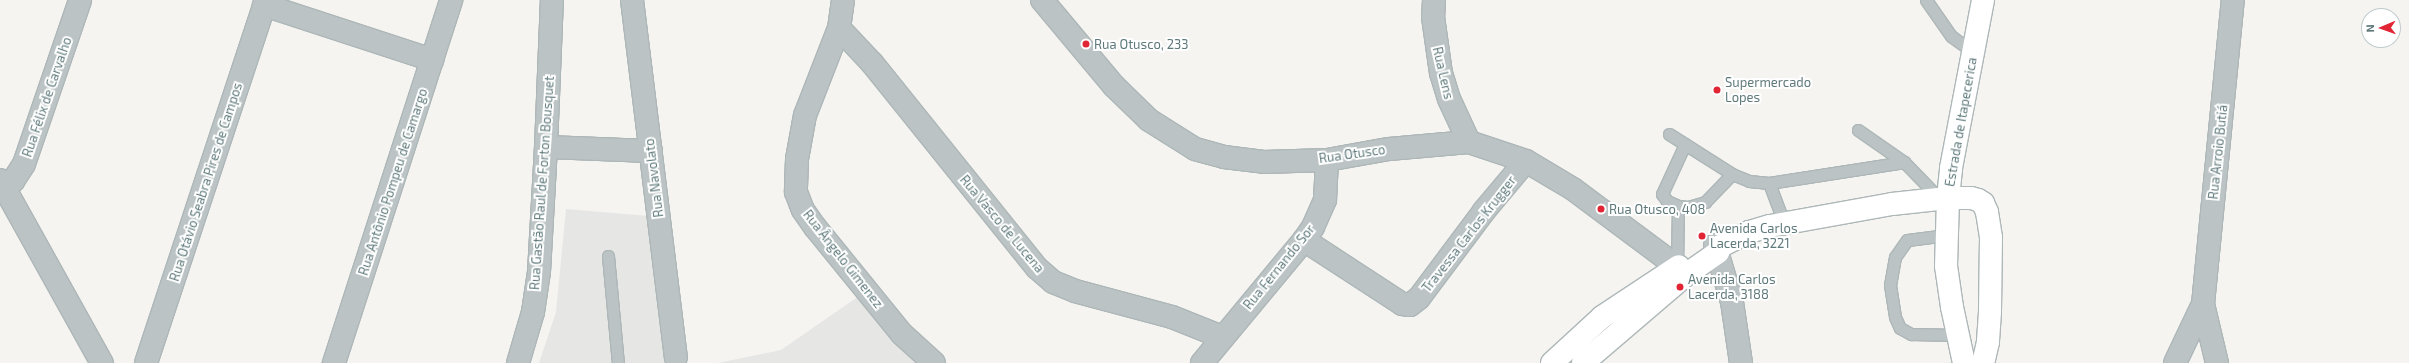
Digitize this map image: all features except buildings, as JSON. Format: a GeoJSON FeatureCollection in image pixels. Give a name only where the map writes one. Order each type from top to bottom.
{"type":"FeatureCollection","features":[{"type":"Feature","properties":{"kind":"main road","name":"Estrada de Itapecerica"},"geometry":{"type":"LineString","coordinates":[[1964,363],[1946,266],[1947,235],[1944,199],[1983,0]]}},
{"type":"Feature","properties":{"kind":"main road"},"geometry":{"type":"LineString","coordinates":[[1552,363],[1602,317],[1718,248],[1749,232],[1784,223],[1892,204],[1970,198],[1983,203],[1987,212],[1991,238],[1990,312],[1988,342],[1983,363]]}},
{"type":"Feature","properties":{"kind":"main road"},"geometry":{"type":"LineString","coordinates":[[1583,363],[1682,270]]}},
{"type":"Feature","properties":{"kind":"street","name":"Rua Félix de Carvalho"},"geometry":{"type":"LineString","coordinates":[[3,184],[13,181],[24,164],[80,0]]}},
{"type":"Feature","properties":{"kind":"street","name":"Rua Antônio Pompeu de Camargo"},"geometry":{"type":"LineString","coordinates":[[334,363],[451,0]]}},
{"type":"Feature","properties":{"kind":"street","name":"Rua Gastão Raul de Forton Bousquet"},"geometry":{"type":"LineString","coordinates":[[518,363],[533,312],[539,272],[552,0]]}},
{"type":"Feature","properties":{"kind":"street","name":"Rua Navolato"},"geometry":{"type":"LineString","coordinates":[[632,0],[676,357]]}},
{"type":"Feature","properties":{"kind":"street","name":"Rua Ângelo Gimenez"},"geometry":{"type":"LineString","coordinates":[[842,0],[839,28],[805,115],[797,159],[796,192],[803,210],[815,227],[902,334],[934,363]]}},
{"type":"Feature","properties":{"kind":"street","name":"Rua Lens"},"geometry":{"type":"LineString","coordinates":[[1434,0],[1433,17],[1440,73],[1448,99],[1469,142]]}},
{"type":"Feature","properties":{"kind":"street","name":"Rua Arroio Butiá"},"geometry":{"type":"LineString","coordinates":[[2217,363],[2203,304],[2233,0]]}},
{"type":"Feature","properties":{"kind":"street","name":"Rua Otusco"},"geometry":{"type":"LineString","coordinates":[[1043,1],[1114,86],[1134,106],[1149,120],[1195,149],[1224,157],[1264,162],[1327,160],[1389,149],[1469,142],[1526,161],[1573,189],[1682,270]]}},
{"type":"Feature","properties":{"kind":"street"},"geometry":{"type":"LineString","coordinates":[[265,3],[432,60]]}},
{"type":"Feature","properties":{"kind":"street","name":"Rua Otávio Seabra Pires de Campos"},"geometry":{"type":"LineString","coordinates":[[146,363],[265,3]]}},
{"type":"Feature","properties":{"kind":"street","name":"Rua Vasco de Lucena"},"geometry":{"type":"LineString","coordinates":[[839,28],[872,63],[1037,268],[1053,282],[1074,291],[1172,317],[1222,337]]}},
{"type":"Feature","properties":{"kind":"street"},"geometry":{"type":"LineString","coordinates":[[546,147],[651,151]]}},
{"type":"Feature","properties":{"kind":"street","name":"Rua Fernando Sor"},"geometry":{"type":"LineString","coordinates":[[1202,363],[1222,337],[1304,240],[1326,200],[1327,160]]}},
{"type":"Feature","properties":{"kind":"street","name":"Travessa Carlos Krugger"},"geometry":{"type":"LineString","coordinates":[[1304,240],[1402,304],[1410,305],[1419,298],[1484,211],[1526,161]]}},
{"type":"Feature","properties":{"kind":"street"},"geometry":{"type":"LineString","coordinates":[[3,184],[102,363]]}},
{"type":"Feature","properties":{"kind":"street"},"geometry":{"type":"LineString","coordinates":[[1718,248],[1732,302],[1741,363]]}},
{"type":"Feature","properties":{"kind":"street","name":"Rua Arroio Butiá"},"geometry":{"type":"LineString","coordinates":[[2175,363],[2203,304]]}},
{"type":"Feature","properties":{"kind":"lane"},"geometry":{"type":"LineString","coordinates":[[1926,0],[1951,36],[1972,52]]}},
{"type":"Feature","properties":{"kind":"lane"},"geometry":{"type":"LineString","coordinates":[[1858,130],[1904,162],[1944,199]]}},
{"type":"Feature","properties":{"kind":"lane"},"geometry":{"type":"LineString","coordinates":[[1669,134],[1732,174],[1749,181],[1769,183],[1904,162]]}},
{"type":"Feature","properties":{"kind":"lane"},"geometry":{"type":"LineString","coordinates":[[1685,144],[1662,194],[1667,201],[1678,206],[1688,207],[1705,202],[1732,174]]}},
{"type":"Feature","properties":{"kind":"lane"},"geometry":{"type":"LineString","coordinates":[[1769,183],[1784,223]]}},
{"type":"Feature","properties":{"kind":"lane"},"geometry":{"type":"LineString","coordinates":[[1678,206],[1682,270]]}},
{"type":"Feature","properties":{"kind":"lane"},"geometry":{"type":"LineString","coordinates":[[1947,235],[1907,240],[1895,257],[1890,285],[1894,318],[1900,328],[1911,334],[1958,335]]}},
{"type":"Feature","properties":{"kind":"lane"},"geometry":{"type":"LineString","coordinates":[[608,256],[618,363]]}},
{"type":"Feature","properties":{"kind":"shaded area"},"geometry":{"type":"Polygon","coordinates":[[[566,209],[649,216],[667,363],[539,363],[556,312],[566,209]]]}},
{"type":"Feature","properties":{"kind":"shaded area"},"geometry":{"type":"Polygon","coordinates":[[[859,296],[929,363],[718,363],[781,350],[859,296]]]}},
{"type":"Feature","properties":{"kind":"place","name":"Rua Otusco, 233"},"geometry":{"type":"Point","coordinates":[1086,44]}},
{"type":"Feature","properties":{"kind":"place","name":"Supermercado Lopes"},"geometry":{"type":"Point","coordinates":[1717,90]}},
{"type":"Feature","properties":{"kind":"place","name":"Rua Otusco, 408"},"geometry":{"type":"Point","coordinates":[1601,209]}},
{"type":"Feature","properties":{"kind":"place","name":"Avenida Carlos Lacerda, 3221"},"geometry":{"type":"Point","coordinates":[1702,236]}},
{"type":"Feature","properties":{"kind":"place","name":"Avenida Carlos Lacerda, 3188"},"geometry":{"type":"Point","coordinates":[1680,287]}}]}
